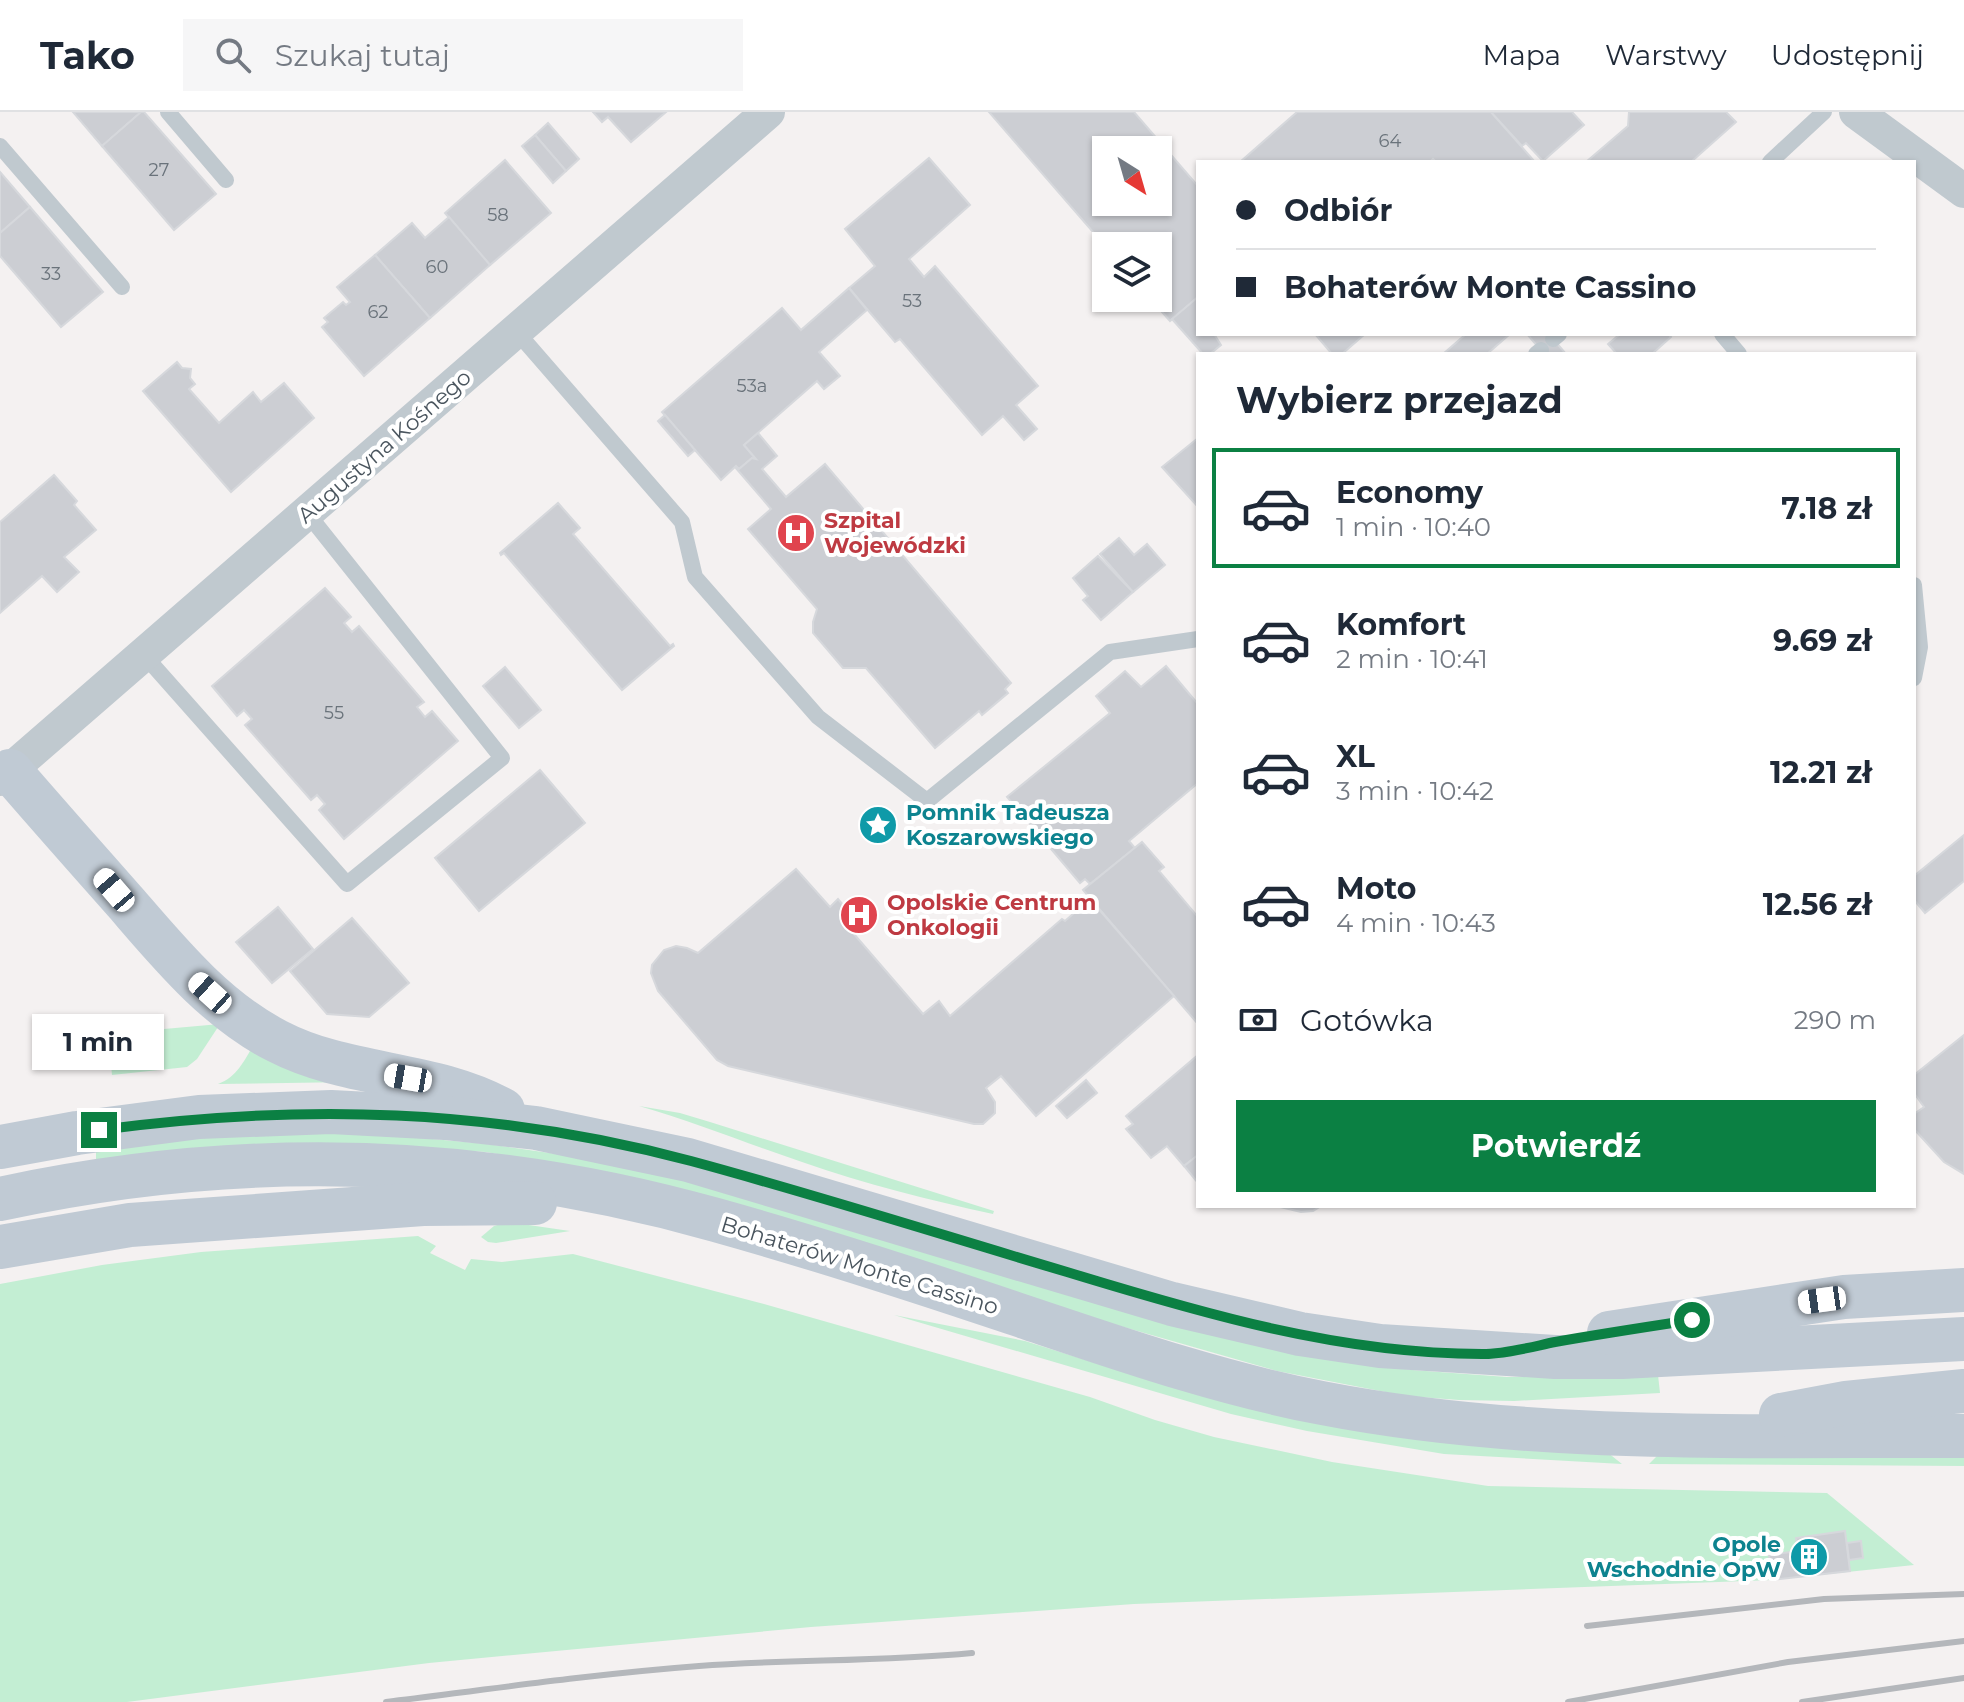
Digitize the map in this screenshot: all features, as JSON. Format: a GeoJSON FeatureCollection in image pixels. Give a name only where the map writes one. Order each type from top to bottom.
{"type":"FeatureCollection","features":[{"type":"Feature","properties":{"kind":"main road"},"geometry":{"type":"LineString","coordinates":[[5,775],[194,978],[243,1021],[279,1042],[331,1061],[460,1090],[536,1128]]}},
{"type":"Feature","properties":{"kind":"main road"},"geometry":{"type":"LineString","coordinates":[[0,1147],[199,1117],[331,1112],[405,1115],[536,1128],[688,1160],[1172,1304],[1300,1334],[1380,1346],[1487,1354],[1622,1357],[1964,1339]]}},
{"type":"Feature","properties":{"kind":"main road","name":"Bohaterów Monte Cassino"},"geometry":{"type":"LineString","coordinates":[[0,1199],[160,1171],[278,1164],[388,1164],[473,1171],[620,1195],[792,1243],[1134,1353],[1321,1403],[1481,1426],[1713,1435],[1964,1436]]}},
{"type":"Feature","properties":{"kind":"main road"},"geometry":{"type":"LineString","coordinates":[[0,1247],[130,1225],[423,1204],[587,1203],[620,1195]]}},
{"type":"Feature","properties":{"kind":"main road"},"geometry":{"type":"LineString","coordinates":[[1487,1354],[1844,1297],[1964,1290]]}},
{"type":"Feature","properties":{"kind":"main road"},"geometry":{"type":"LineString","coordinates":[[1713,1435],[1765,1418],[1846,1403],[1964,1391]]}},
{"type":"Feature","properties":{"kind":"street","name":"Augustyna Kośnego"},"geometry":{"type":"LineString","coordinates":[[5,775],[768,112]]}},
{"type":"Feature","properties":{"kind":"street"},"geometry":{"type":"LineString","coordinates":[[1856,112],[1964,191]]}},
{"type":"Feature","properties":{"kind":"lane"},"geometry":{"type":"LineString","coordinates":[[168,112],[226,180]]}},
{"type":"Feature","properties":{"kind":"lane"},"geometry":{"type":"LineString","coordinates":[[1772,160],[1824,112]]}},
{"type":"Feature","properties":{"kind":"lane"},"geometry":{"type":"LineString","coordinates":[[0,146],[122,287]]}},
{"type":"Feature","properties":{"kind":"lane"},"geometry":{"type":"LineString","coordinates":[[516,331],[682,522],[695,577],[818,717],[927,801],[1110,652],[1196,641]]}},
{"type":"Feature","properties":{"kind":"lane"},"geometry":{"type":"LineString","coordinates":[[1724,336],[1737,352]]}},
{"type":"Feature","properties":{"kind":"lane"},"geometry":{"type":"LineString","coordinates":[[144,655],[347,884],[502,758],[307,513]]}},
{"type":"Feature","properties":{"kind":"lane"},"geometry":{"type":"LineString","coordinates":[[1916,606],[1920,647],[1916,668]]}},
{"type":"Feature","properties":{"kind":"green space"},"geometry":{"type":"Polygon","coordinates":[[[220,1024],[197,1059],[187,1067],[112,1075],[108,1034],[220,1024]]]}},
{"type":"Feature","properties":{"kind":"green space"},"geometry":{"type":"Polygon","coordinates":[[[254,1044],[351,1082],[218,1084],[235,1073],[254,1044]]]}},
{"type":"Feature","properties":{"kind":"green space"},"geometry":{"type":"Polygon","coordinates":[[[639,1106],[680,1113],[994,1211],[993,1214],[969,1209],[849,1177],[639,1106]]]}},
{"type":"Feature","properties":{"kind":"green space"},"geometry":{"type":"Polygon","coordinates":[[[367,1133],[487,1144],[633,1165],[1284,1351],[1412,1370],[1507,1377],[1658,1375],[1660,1393],[1514,1401],[1459,1400],[1406,1396],[1277,1371],[555,1164],[486,1152],[422,1148],[96,1160],[96,1150],[225,1135],[367,1133]]]}},
{"type":"Feature","properties":{"kind":"green space"},"geometry":{"type":"Polygon","coordinates":[[[508,1222],[570,1231],[496,1243],[481,1237],[494,1226],[508,1222]]]}},
{"type":"Feature","properties":{"kind":"green space"},"geometry":{"type":"Polygon","coordinates":[[[418,1236],[436,1246],[430,1253],[465,1270],[471,1259],[502,1262],[573,1254],[764,1304],[1090,1397],[1214,1437],[1332,1462],[1488,1486],[1827,1493],[1914,1565],[1772,1580],[1134,1604],[811,1627],[429,1663],[127,1702],[0,1702],[0,1284],[102,1265],[201,1252],[418,1236]]]}},
{"type":"Feature","properties":{"kind":"green space"},"geometry":{"type":"Polygon","coordinates":[[[894,1315],[1025,1341],[1153,1381],[1607,1452],[1622,1464],[1444,1454],[1307,1431],[1231,1414],[894,1315]]]}},
{"type":"Feature","properties":{"kind":"green space"},"geometry":{"type":"Polygon","coordinates":[[[1658,1455],[1964,1458],[1964,1466],[1649,1464],[1658,1455]]]}},
{"type":"Feature","properties":{"kind":"building"},"geometry":{"type":"Polygon","coordinates":[[[73,112],[141,112],[102,146],[73,112]]]}},
{"type":"Feature","properties":{"kind":"building"},"geometry":{"type":"Polygon","coordinates":[[[141,112],[216,194],[174,230],[102,146],[141,112]]]}},
{"type":"Feature","properties":{"kind":"building"},"geometry":{"type":"Polygon","coordinates":[[[593,112],[666,112],[631,142],[608,117],[602,122],[593,112]]]}},
{"type":"Feature","properties":{"kind":"building"},"geometry":{"type":"Polygon","coordinates":[[[989,112],[1134,112],[1155,136],[1092,136],[1092,216],[1172,216],[1172,156],[1196,184],[1196,299],[1170,321],[1162,312],[1172,312],[1172,232],[1093,232],[989,112]]]}},
{"type":"Feature","properties":{"kind":"building"},"geometry":{"type":"Polygon","coordinates":[[[1297,112],[1491,112],[1533,160],[1433,159],[1242,160],[1297,112]]]}},
{"type":"Feature","properties":{"kind":"building"},"geometry":{"type":"Polygon","coordinates":[[[1491,112],[1572,112],[1584,125],[1544,160],[1526,143],[1522,146],[1491,112]]]}},
{"type":"Feature","properties":{"kind":"building"},"geometry":{"type":"Polygon","coordinates":[[[1629,112],[1726,112],[1736,122],[1693,160],[1588,160],[1628,126],[1629,112]]]}},
{"type":"Feature","properties":{"kind":"building"},"geometry":{"type":"Polygon","coordinates":[[[548,123],[579,159],[566,171],[535,135],[548,123]]]}},
{"type":"Feature","properties":{"kind":"building"},"geometry":{"type":"Polygon","coordinates":[[[535,135],[566,171],[553,183],[522,146],[535,135]]]}},
{"type":"Feature","properties":{"kind":"building"},"geometry":{"type":"Polygon","coordinates":[[[929,158],[970,205],[909,259],[924,277],[935,266],[1038,386],[1016,405],[1037,429],[1024,440],[1003,416],[982,435],[900,339],[895,342],[849,288],[875,266],[845,229],[929,158]]]}},
{"type":"Feature","properties":{"kind":"building"},"geometry":{"type":"Polygon","coordinates":[[[505,160],[551,213],[490,265],[445,213],[505,160]]]}},
{"type":"Feature","properties":{"kind":"building"},"geometry":{"type":"Polygon","coordinates":[[[0,172],[30,207],[0,233],[0,172]]]}},
{"type":"Feature","properties":{"kind":"building"},"geometry":{"type":"Polygon","coordinates":[[[30,207],[103,292],[61,327],[0,256],[0,233],[30,207]]]}},
{"type":"Feature","properties":{"kind":"building"},"geometry":{"type":"Polygon","coordinates":[[[449,217],[490,265],[430,318],[375,255],[412,223],[425,238],[449,217]]]}},
{"type":"Feature","properties":{"kind":"building"},"geometry":{"type":"Polygon","coordinates":[[[375,255],[430,318],[364,376],[322,327],[328,322],[324,318],[343,302],[346,305],[350,302],[337,287],[375,255]]]}},
{"type":"Feature","properties":{"kind":"building"},"geometry":{"type":"Polygon","coordinates":[[[849,288],[867,310],[819,352],[840,376],[824,389],[817,381],[744,445],[756,459],[752,458],[739,469],[736,466],[721,480],[662,412],[782,308],[801,330],[849,288]]]}},
{"type":"Feature","properties":{"kind":"building"},"geometry":{"type":"Polygon","coordinates":[[[1196,299],[1196,336],[1215,336],[1221,345],[1212,352],[1201,352],[1172,319],[1196,299]]]}},
{"type":"Feature","properties":{"kind":"building"},"geometry":{"type":"Polygon","coordinates":[[[1317,336],[1363,336],[1344,352],[1330,352],[1317,336]]]}},
{"type":"Feature","properties":{"kind":"building"},"geometry":{"type":"Polygon","coordinates":[[[1464,336],[1508,336],[1489,352],[1445,352],[1464,336]]]}},
{"type":"Feature","properties":{"kind":"building"},"geometry":{"type":"Polygon","coordinates":[[[1529,336],[1551,336],[1564,352],[1542,352],[1529,336]]]}},
{"type":"Feature","properties":{"kind":"building"},"geometry":{"type":"Polygon","coordinates":[[[1618,336],[1671,337],[1654,352],[1615,352],[1608,344],[1618,336]]]}},
{"type":"Feature","properties":{"kind":"building"},"geometry":{"type":"Polygon","coordinates":[[[177,362],[182,368],[191,369],[190,378],[195,384],[189,389],[219,423],[253,392],[261,402],[284,383],[314,418],[231,492],[143,391],[177,362]]]}},
{"type":"Feature","properties":{"kind":"building"},"geometry":{"type":"Polygon","coordinates":[[[665,415],[695,450],[688,456],[658,421],[665,415]]]}},
{"type":"Feature","properties":{"kind":"building"},"geometry":{"type":"Polygon","coordinates":[[[758,433],[777,456],[762,469],[786,497],[825,464],[1011,683],[1005,689],[1008,693],[982,715],[979,711],[935,748],[866,668],[843,668],[813,633],[817,609],[748,529],[771,509],[735,467],[739,469],[752,458],[756,459],[744,445],[758,433]]]}},
{"type":"Feature","properties":{"kind":"building"},"geometry":{"type":"Polygon","coordinates":[[[1196,440],[1196,505],[1162,467],[1196,440]]]}},
{"type":"Feature","properties":{"kind":"building"},"geometry":{"type":"Polygon","coordinates":[[[54,475],[77,501],[74,505],[96,530],[64,557],[79,572],[57,592],[42,576],[0,613],[0,522],[54,475]]]}},
{"type":"Feature","properties":{"kind":"building"},"geometry":{"type":"Polygon","coordinates":[[[558,503],[580,528],[573,534],[670,646],[674,646],[622,690],[504,553],[500,553],[558,503]]]}},
{"type":"Feature","properties":{"kind":"building"},"geometry":{"type":"Polygon","coordinates":[[[1119,538],[1134,555],[1147,544],[1165,565],[1133,592],[1100,554],[1119,538]]]}},
{"type":"Feature","properties":{"kind":"building"},"geometry":{"type":"Polygon","coordinates":[[[1098,556],[1133,592],[1101,620],[1083,600],[1088,596],[1073,578],[1098,556]]]}},
{"type":"Feature","properties":{"kind":"building"},"geometry":{"type":"Polygon","coordinates":[[[325,588],[351,617],[344,623],[352,632],[359,626],[424,702],[417,707],[425,717],[432,711],[458,741],[344,839],[319,810],[325,804],[317,795],[311,800],[245,725],[252,719],[244,710],[237,716],[212,686],[325,588]]]}},
{"type":"Feature","properties":{"kind":"building"},"geometry":{"type":"Polygon","coordinates":[[[1166,666],[1196,702],[1196,785],[1129,841],[1135,848],[1090,884],[1085,879],[1080,883],[1007,797],[1110,713],[1096,696],[1125,671],[1141,687],[1166,666]]]}},
{"type":"Feature","properties":{"kind":"building"},"geometry":{"type":"Polygon","coordinates":[[[505,667],[541,710],[519,728],[483,686],[505,667]]]}},
{"type":"Feature","properties":{"kind":"building"},"geometry":{"type":"Polygon","coordinates":[[[540,770],[585,823],[479,911],[435,858],[540,770]]]}},
{"type":"Feature","properties":{"kind":"building"},"geometry":{"type":"Polygon","coordinates":[[[1964,835],[1964,881],[1925,913],[1916,902],[1916,874],[1964,835]]]}},
{"type":"Feature","properties":{"kind":"building"},"geometry":{"type":"Polygon","coordinates":[[[1142,842],[1164,867],[1159,871],[1196,915],[1196,1022],[1083,890],[1142,842]]]}},
{"type":"Feature","properties":{"kind":"building"},"geometry":{"type":"Polygon","coordinates":[[[796,869],[830,907],[838,899],[849,912],[841,919],[923,1014],[939,1001],[950,1016],[1062,919],[1065,921],[1090,899],[1174,996],[1036,1116],[1001,1076],[986,1088],[995,1102],[995,1113],[983,1124],[974,1124],[728,1066],[717,1060],[658,991],[651,973],[652,965],[664,950],[676,946],[698,953],[796,869]]]}},
{"type":"Feature","properties":{"kind":"building"},"geometry":{"type":"Polygon","coordinates":[[[278,907],[313,949],[272,983],[236,942],[278,907]]]}},
{"type":"Feature","properties":{"kind":"building"},"geometry":{"type":"Polygon","coordinates":[[[352,918],[409,983],[369,1017],[327,1014],[290,971],[352,918]]]}},
{"type":"Feature","properties":{"kind":"building"},"geometry":{"type":"Polygon","coordinates":[[[1964,1035],[1964,1174],[1944,1162],[1916,1131],[1916,1113],[1924,1107],[1916,1096],[1916,1073],[1964,1035]]]}},
{"type":"Feature","properties":{"kind":"building"},"geometry":{"type":"Polygon","coordinates":[[[1196,1057],[1196,1157],[1184,1166],[1167,1146],[1151,1158],[1126,1129],[1133,1124],[1126,1116],[1196,1057]]]}},
{"type":"Feature","properties":{"kind":"building"},"geometry":{"type":"Polygon","coordinates":[[[1086,1080],[1097,1093],[1067,1118],[1056,1106],[1086,1080]]]}},
{"type":"Feature","properties":{"kind":"building"},"geometry":{"type":"Polygon","coordinates":[[[1196,1157],[1196,1181],[1184,1166],[1196,1157]]]}},
{"type":"Feature","properties":{"kind":"building"},"geometry":{"type":"Polygon","coordinates":[[[1284,1208],[1318,1208],[1313,1211],[1284,1208]]]}},
{"type":"Feature","properties":{"kind":"building","name":"Opole Wschodnie OpW"},"geometry":{"type":"Polygon","coordinates":[[[1845,1531],[1850,1571],[1772,1580],[1769,1555],[1798,1551],[1796,1538],[1845,1531]]]}},
{"type":"Feature","properties":{"kind":"building"},"geometry":{"type":"Polygon","coordinates":[[[1861,1541],[1863,1558],[1849,1560],[1847,1543],[1861,1541]]]}},
{"type":"Feature","properties":{"kind":"railway"},"geometry":{"type":"LineString","coordinates":[[1587,1626],[1824,1599],[1964,1594]]}},
{"type":"Feature","properties":{"kind":"railway"},"geometry":{"type":"LineString","coordinates":[[1568,1702],[1788,1662],[1964,1641]]}},
{"type":"Feature","properties":{"kind":"railway"},"geometry":{"type":"LineString","coordinates":[[386,1702],[581,1677],[699,1666],[972,1653]]}},
{"type":"Feature","properties":{"kind":"railway"},"geometry":{"type":"LineString","coordinates":[[1802,1702],[1964,1678]]}},
{"type":"Feature","properties":{"kind":"place","name":"Szpital Wojewódzki"},"geometry":{"type":"Point","coordinates":[796,533]}},
{"type":"Feature","properties":{"kind":"place","name":"Pomnik Tadeusza Koszarowskiego"},"geometry":{"type":"Point","coordinates":[878,825]}},
{"type":"Feature","properties":{"kind":"place","name":"Opolskie Centrum Onkologii"},"geometry":{"type":"Point","coordinates":[859,915]}},
{"type":"Feature","properties":{"kind":"place","name":"Opole Wschodnie OpW"},"geometry":{"type":"Point","coordinates":[1809,1557]}},
{"type":"Feature","properties":{"kind":"route"},"geometry":{"type":"LineString","coordinates":[[99,1130],[199,1117],[331,1112],[445,1118],[536,1128],[688,1160],[1233,1320],[1380,1346],[1487,1354],[1692,1320]]}}]}
